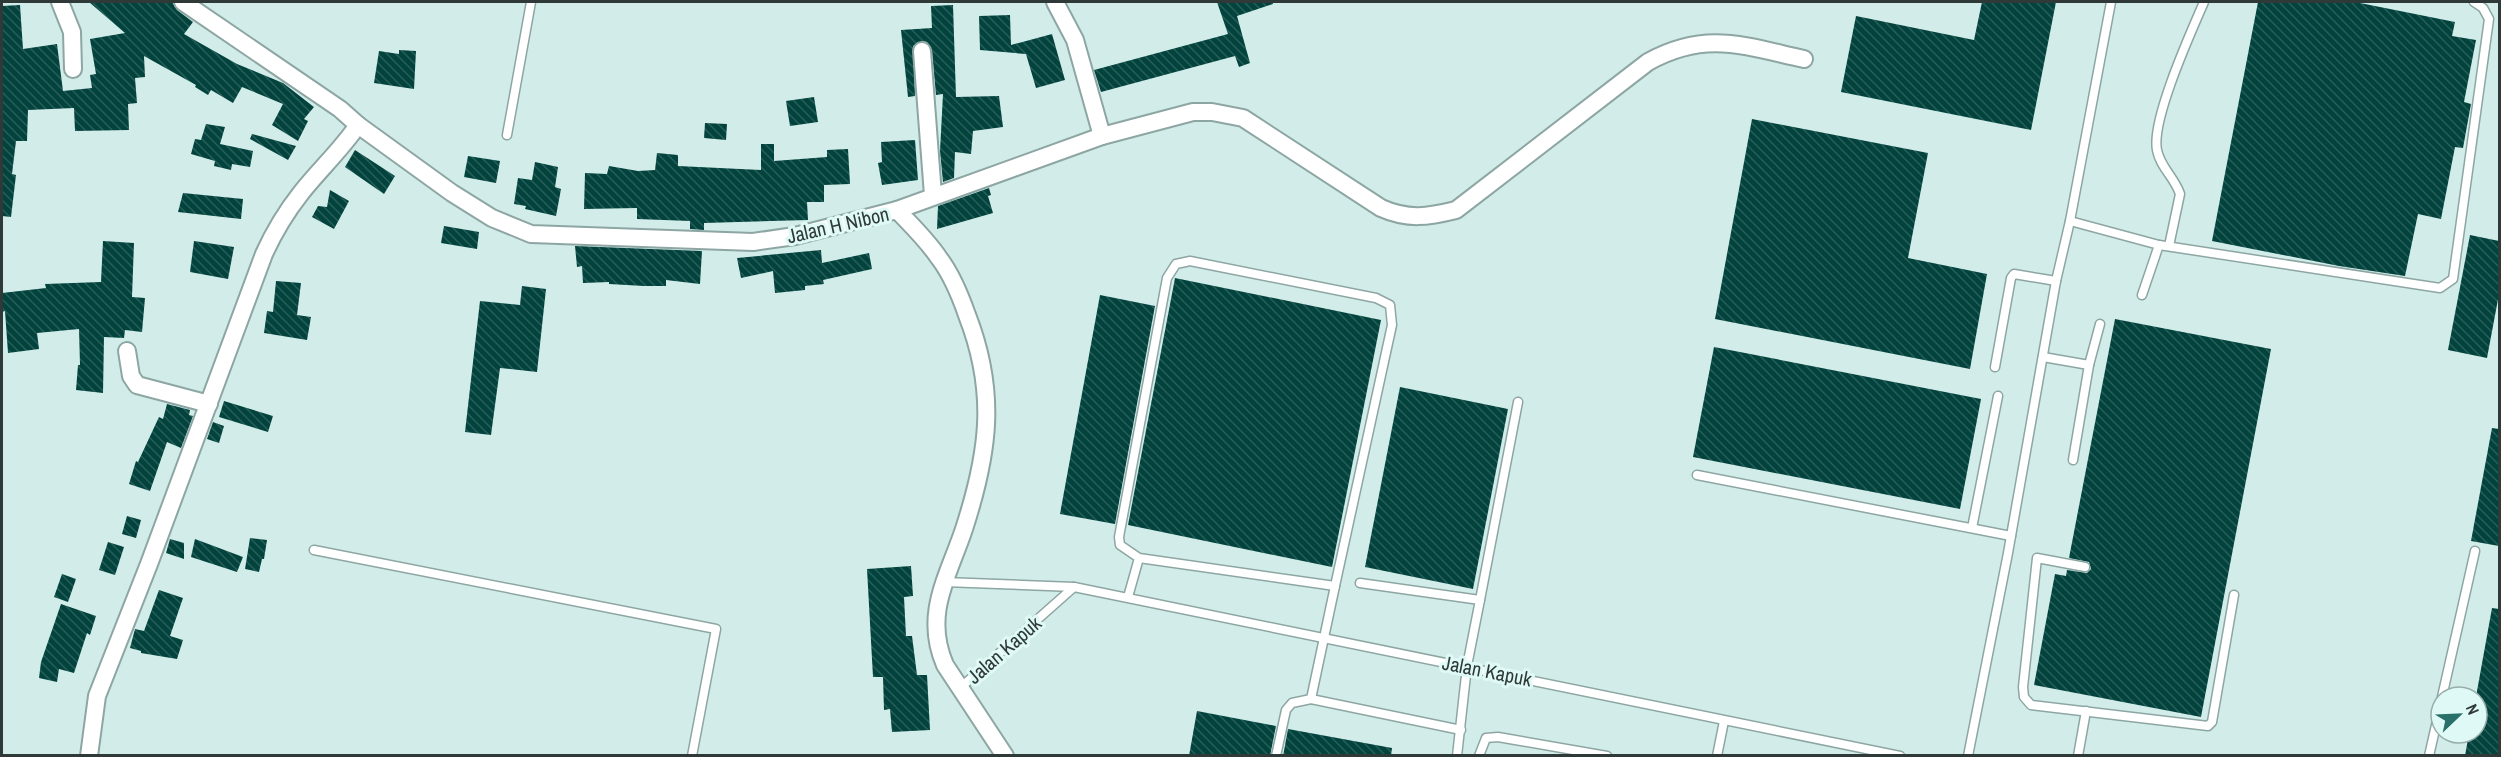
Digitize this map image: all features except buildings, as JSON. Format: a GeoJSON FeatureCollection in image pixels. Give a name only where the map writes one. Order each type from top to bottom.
{"type":"FeatureCollection","features":[{"type":"Feature","properties":{"kind":"street"},"geometry":{"type":"LineString","coordinates":[[60,2],[72,32],[73,69]]}},
{"type":"Feature","properties":{"kind":"street","name":"Jalan H Nibon"},"geometry":{"type":"LineString","coordinates":[[183,2],[340,108],[358,125],[452,193],[492,219],[531,234],[753,242],[795,236],[897,210],[939,257],[952,279],[976,339],[986,379],[987,419],[980,471],[964,529],[944,582],[935,618],[935,633],[938,649],[945,665],[1005,756]]}},
{"type":"Feature","properties":{"kind":"street"},"geometry":{"type":"LineString","coordinates":[[1055,2],[1075,40],[1102,136]]}},
{"type":"Feature","properties":{"kind":"street"},"geometry":{"type":"LineString","coordinates":[[897,210],[933,195],[1102,136],[1193,112],[1212,112],[1243,118],[1381,208],[1398,216],[1436,215],[1456,210],[1648,62],[1665,52],[1717,41],[1804,59]]}},
{"type":"Feature","properties":{"kind":"street"},"geometry":{"type":"LineString","coordinates":[[922,51],[933,195]]}},
{"type":"Feature","properties":{"kind":"street"},"geometry":{"type":"LineString","coordinates":[[89,756],[97,696],[273,236],[301,193],[358,125]]}},
{"type":"Feature","properties":{"kind":"street"},"geometry":{"type":"LineString","coordinates":[[127,351],[131,376],[137,386],[208,404]]}},
{"type":"Feature","properties":{"kind":"lane"},"geometry":{"type":"LineString","coordinates":[[507,135],[531,2]]}},
{"type":"Feature","properties":{"kind":"lane"},"geometry":{"type":"LineString","coordinates":[[1968,756],[2011,536],[2056,281],[2070,221],[2112,2]]}},
{"type":"Feature","properties":{"kind":"lane"},"geometry":{"type":"LineString","coordinates":[[2169,246],[2180,194],[2161,162],[2156,148],[2157,133],[2172,81],[2204,2]]}},
{"type":"Feature","properties":{"kind":"lane"},"geometry":{"type":"LineString","coordinates":[[2070,221],[2159,245],[2440,288],[2450,283],[2453,279],[2489,19],[2483,8],[2474,2]]}},
{"type":"Feature","properties":{"kind":"lane"},"geometry":{"type":"LineString","coordinates":[[2142,294],[2159,245]]}},
{"type":"Feature","properties":{"kind":"lane"},"geometry":{"type":"LineString","coordinates":[[1311,699],[1392,325],[1390,305],[1376,298],[1190,261],[1176,264],[1167,278],[1119,537],[1120,545],[1124,550],[1139,558],[1335,586]]}},
{"type":"Feature","properties":{"kind":"lane"},"geometry":{"type":"LineString","coordinates":[[1995,367],[2011,278],[2014,274],[2018,274],[2056,281]]}},
{"type":"Feature","properties":{"kind":"lane"},"geometry":{"type":"LineString","coordinates":[[2073,460],[2089,365],[2100,324]]}},
{"type":"Feature","properties":{"kind":"lane"},"geometry":{"type":"LineString","coordinates":[[2043,357],[2089,365]]}},
{"type":"Feature","properties":{"kind":"lane"},"geometry":{"type":"LineString","coordinates":[[1972,528],[1998,396]]}},
{"type":"Feature","properties":{"kind":"lane"},"geometry":{"type":"LineString","coordinates":[[1457,756],[1467,666],[1518,402]]}},
{"type":"Feature","properties":{"kind":"lane"},"geometry":{"type":"LineString","coordinates":[[1696,475],[2011,536]]}},
{"type":"Feature","properties":{"kind":"lane"},"geometry":{"type":"LineString","coordinates":[[314,550],[716,629],[692,756]]}},
{"type":"Feature","properties":{"kind":"lane"},"geometry":{"type":"LineString","coordinates":[[2445,685],[2475,551]]}},
{"type":"Feature","properties":{"kind":"lane"},"geometry":{"type":"LineString","coordinates":[[1128,597],[1139,558]]}},
{"type":"Feature","properties":{"kind":"lane"},"geometry":{"type":"LineString","coordinates":[[2085,567],[2037,558],[2023,687],[2024,697],[2031,705],[2208,726],[2212,722],[2235,595]]}},
{"type":"Feature","properties":{"kind":"lane","name":"Jalan Kapuk"},"geometry":{"type":"LineString","coordinates":[[944,582],[1074,587],[1324,640],[1467,666],[1900,756]]}},
{"type":"Feature","properties":{"kind":"lane"},"geometry":{"type":"LineString","coordinates":[[1360,583],[1480,600]]}},
{"type":"Feature","properties":{"kind":"lane","name":"Jalan Kapuk"},"geometry":{"type":"LineString","coordinates":[[960,688],[1074,587]]}},
{"type":"Feature","properties":{"kind":"lane"},"geometry":{"type":"LineString","coordinates":[[1276,756],[1286,710],[1292,703],[1311,699],[1461,730]]}},
{"type":"Feature","properties":{"kind":"lane"},"geometry":{"type":"LineString","coordinates":[[2078,756],[2086,711]]}},
{"type":"Feature","properties":{"kind":"lane"},"geometry":{"type":"LineString","coordinates":[[1717,756],[1724,721]]}},
{"type":"Feature","properties":{"kind":"lane"},"geometry":{"type":"LineString","coordinates":[[1479,756],[1486,738],[1498,737],[1607,756]]}}]}
